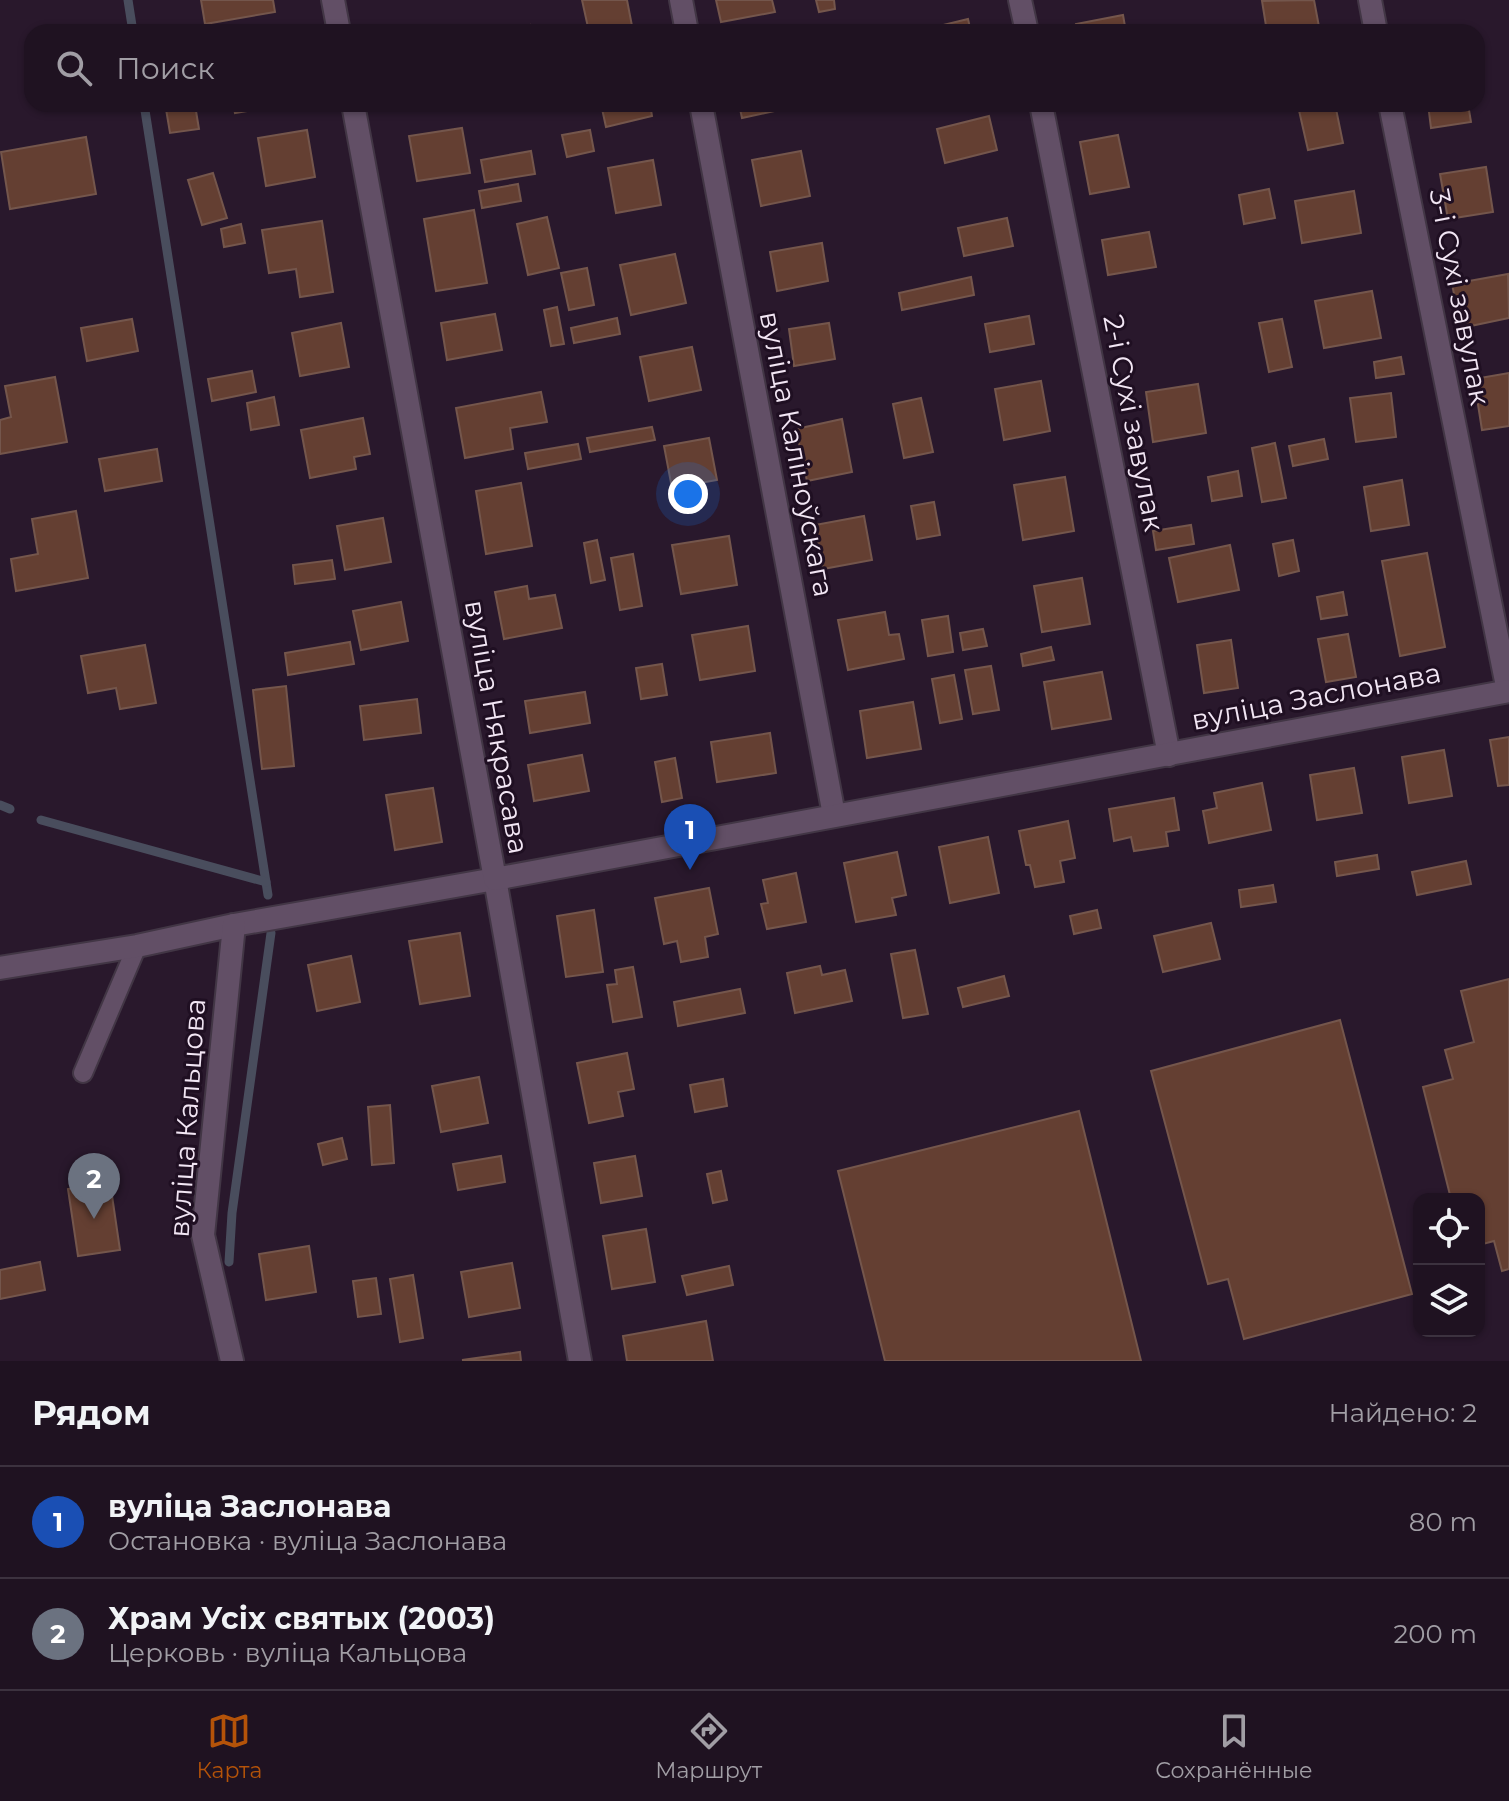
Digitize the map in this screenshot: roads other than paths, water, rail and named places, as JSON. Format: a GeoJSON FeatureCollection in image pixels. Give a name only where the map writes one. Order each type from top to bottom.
{"type":"FeatureCollection","features":[{"type":"Feature","properties":{"kind":"street"},"geometry":{"type":"LineString","coordinates":[[333,0],[338,24]]}},
{"type":"Feature","properties":{"kind":"street"},"geometry":{"type":"LineString","coordinates":[[681,0],[686,24]]}},
{"type":"Feature","properties":{"kind":"street"},"geometry":{"type":"LineString","coordinates":[[1020,0],[1025,24]]}},
{"type":"Feature","properties":{"kind":"street"},"geometry":{"type":"LineString","coordinates":[[1370,0],[1374,24]]}},
{"type":"Feature","properties":{"kind":"street","name":"вуліца Някрасава"},"geometry":{"type":"LineString","coordinates":[[354,112],[580,1361]]}},
{"type":"Feature","properties":{"kind":"street","name":"вуліца Каліноўскага"},"geometry":{"type":"LineString","coordinates":[[702,112],[834,815]]}},
{"type":"Feature","properties":{"kind":"street","name":"2-і Сухі завулак"},"geometry":{"type":"LineString","coordinates":[[1043,112],[1169,755]]}},
{"type":"Feature","properties":{"kind":"street","name":"3-і Сухі завулак"},"geometry":{"type":"LineString","coordinates":[[1392,112],[1509,691]]}},
{"type":"Feature","properties":{"kind":"street","name":"вуліца Заслонава"},"geometry":{"type":"LineString","coordinates":[[0,968],[137,946],[234,925],[1509,691]]}},
{"type":"Feature","properties":{"kind":"street","name":"вуліца Кальцова"},"geometry":{"type":"LineString","coordinates":[[232,1361],[203,1235],[234,925]]}},
{"type":"Feature","properties":{"kind":"lane"},"geometry":{"type":"LineString","coordinates":[[83,1073],[137,946]]}},
{"type":"Feature","properties":{"kind":"waterway"},"geometry":{"type":"LineString","coordinates":[[128,0],[132,24]]}},
{"type":"Feature","properties":{"kind":"waterway"},"geometry":{"type":"LineString","coordinates":[[145,112],[268,895]]}},
{"type":"Feature","properties":{"kind":"waterway"},"geometry":{"type":"LineString","coordinates":[[0,805],[10,809]]}},
{"type":"Feature","properties":{"kind":"waterway"},"geometry":{"type":"LineString","coordinates":[[41,820],[266,882]]}},
{"type":"Feature","properties":{"kind":"waterway"},"geometry":{"type":"LineString","coordinates":[[229,1262],[232,1213],[271,933]]}},
{"type":"Feature","properties":{"kind":"place","name":"вуліца Заслонава"},"geometry":{"type":"Point","coordinates":[690,870]}},
{"type":"Feature","properties":{"kind":"place","name":"Храм Усіх святых (2003)"},"geometry":{"type":"Point","coordinates":[94,1219]}}]}
